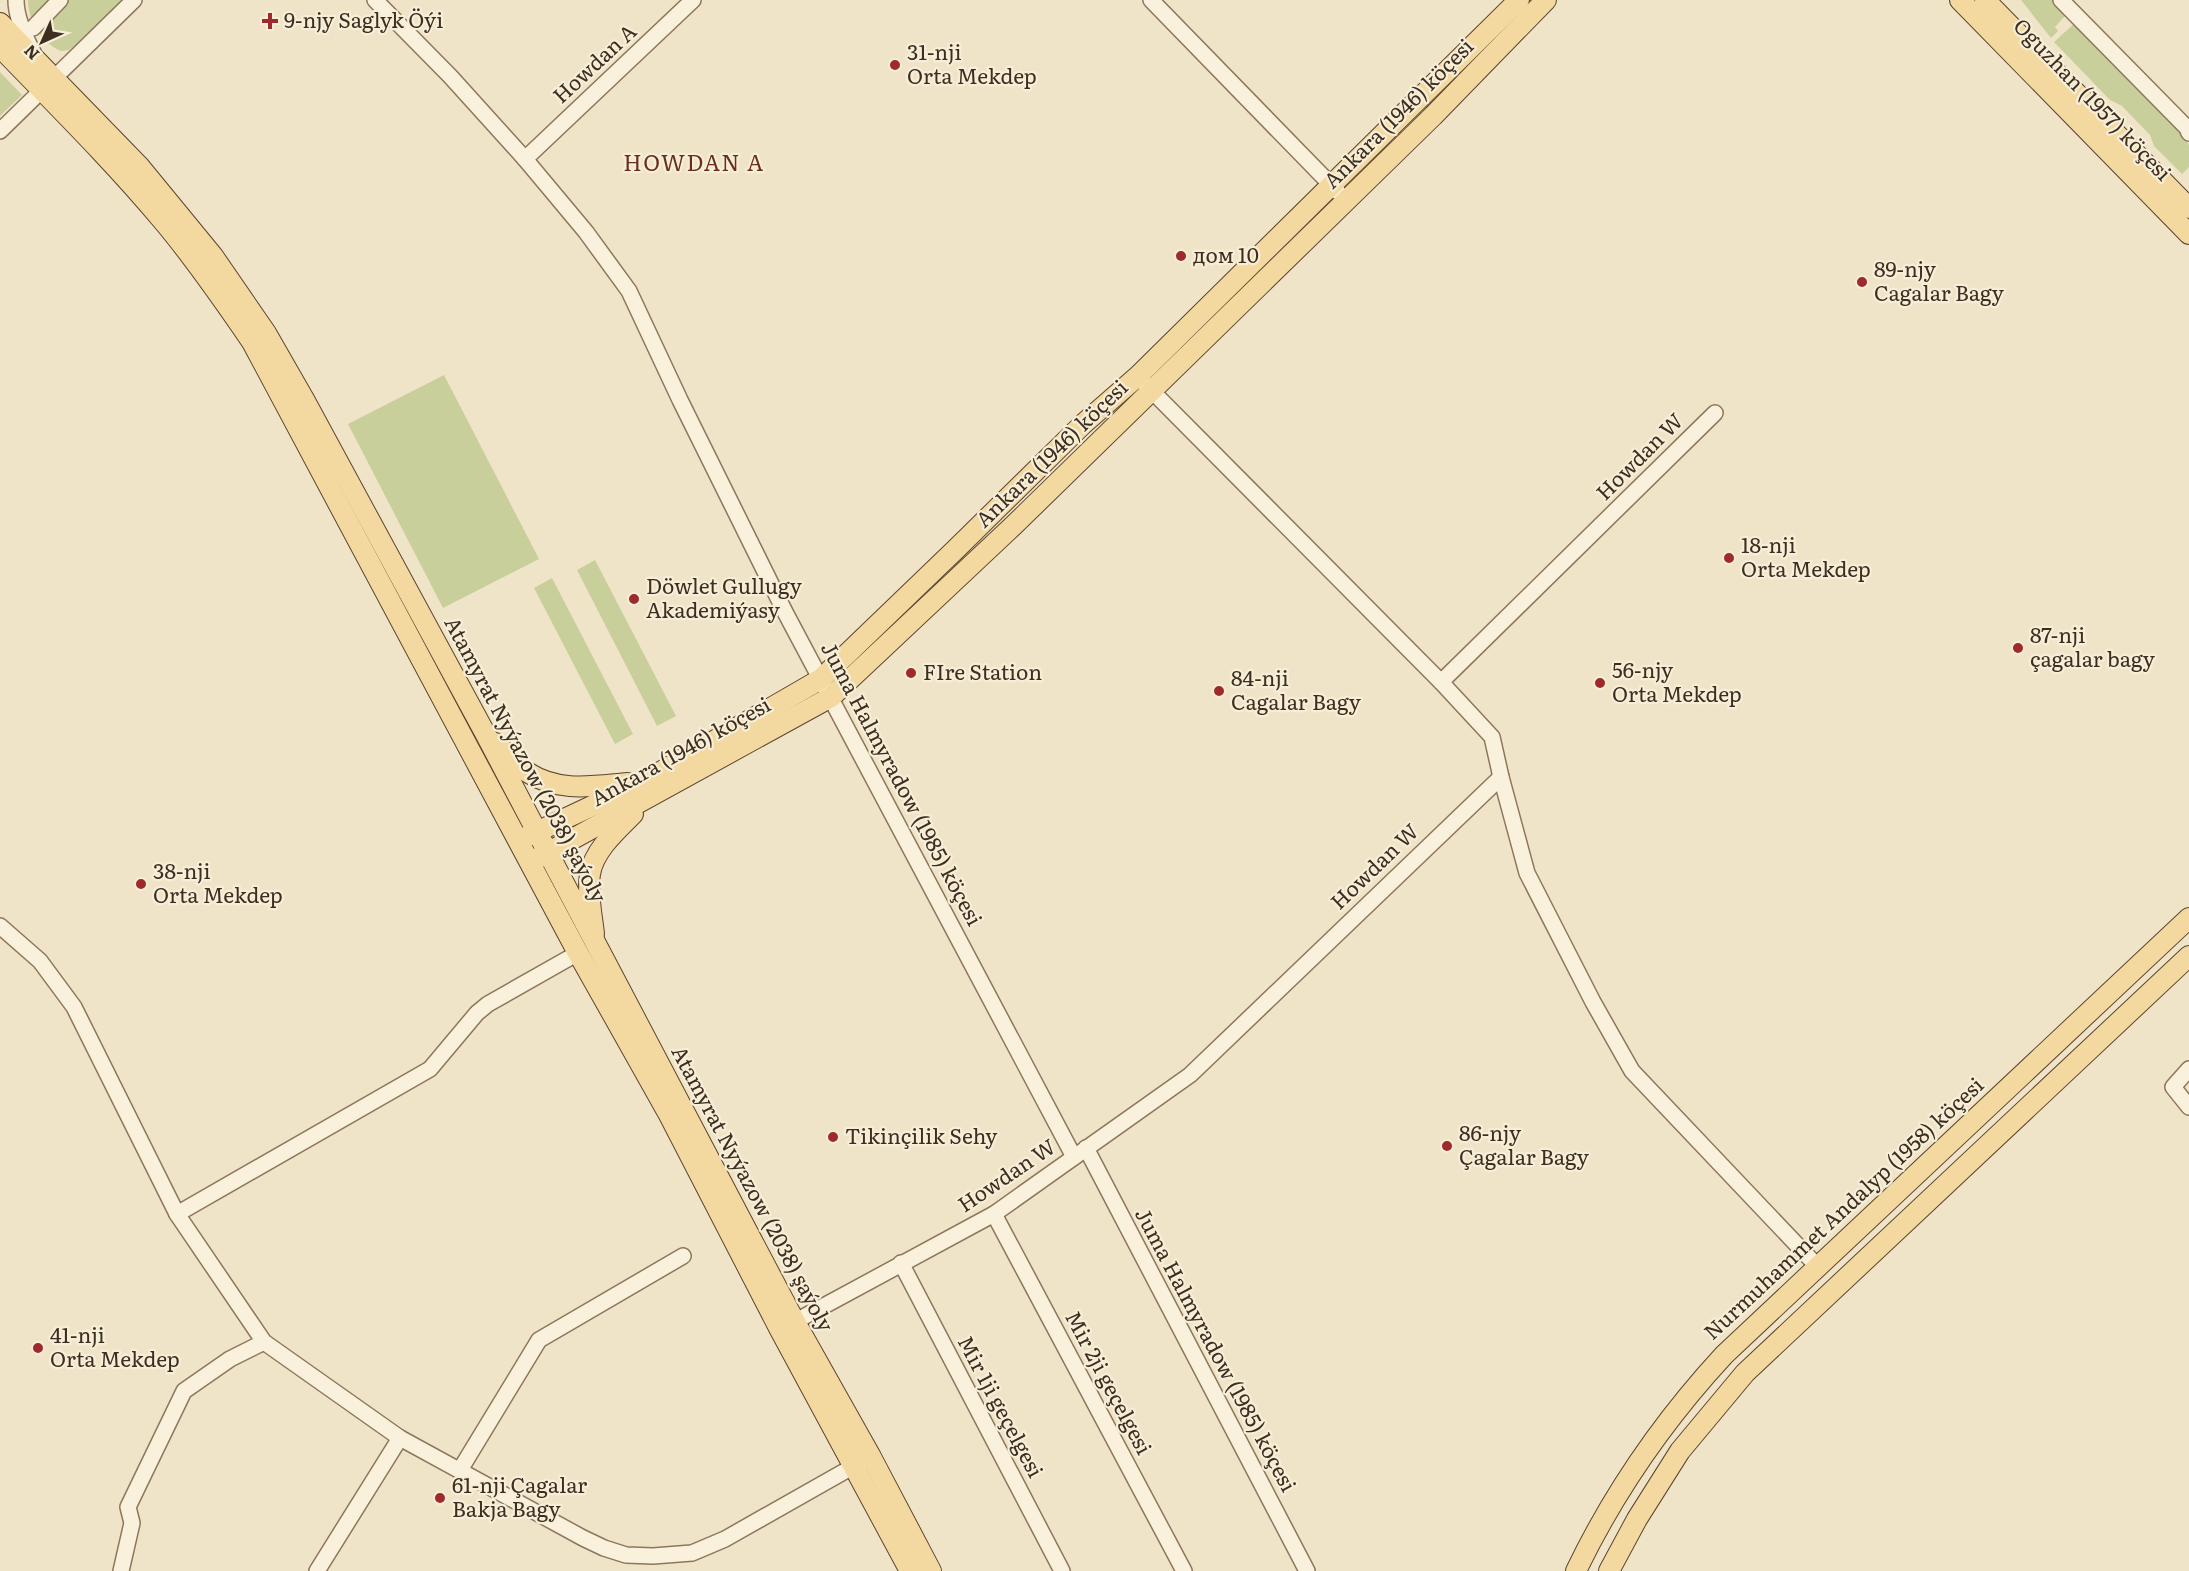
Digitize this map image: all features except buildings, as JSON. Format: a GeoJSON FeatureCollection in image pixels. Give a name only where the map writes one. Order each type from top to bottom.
{"type":"FeatureCollection","features":[{"type":"Feature","properties":{"kind":"main road","name":"Ankara (1946) köçesi"},"geometry":{"type":"LineString","coordinates":[[530,862],[821,679],[956,550],[1082,424],[1137,376],[1519,0]]}},
{"type":"Feature","properties":{"kind":"main road","name":"Ankara (1946) köçesi"},"geometry":{"type":"LineString","coordinates":[[527,836],[647,789],[831,697],[1005,533],[1433,116],[1546,0]]}},
{"type":"Feature","properties":{"kind":"main road","name":"Oguzhan (1957) köçesi"},"geometry":{"type":"LineString","coordinates":[[1960,0],[2189,234]]}},
{"type":"Feature","properties":{"kind":"main road","name":"Oguzhan (1957) köçesi"},"geometry":{"type":"LineString","coordinates":[[1985,0],[2189,208]]}},
{"type":"Feature","properties":{"kind":"main road","name":"Atamyrat Nyýazow (2038) şaýoly"},"geometry":{"type":"LineString","coordinates":[[0,23],[124,177],[163,221],[200,268],[252,342],[527,836],[548,852],[586,948],[668,1113],[862,1462],[931,1571]]}},
{"type":"Feature","properties":{"kind":"main road","name":"Atamyrat Nyýazow (2038) şaýoly"},"geometry":{"type":"LineString","coordinates":[[0,47],[9,62],[45,78],[140,167],[178,211],[240,295],[306,401],[485,733],[527,836],[530,862],[586,948]]}},
{"type":"Feature","properties":{"kind":"main road"},"geometry":{"type":"LineString","coordinates":[[485,733],[525,770],[551,784],[568,787],[647,789]]}},
{"type":"Feature","properties":{"kind":"main road"},"geometry":{"type":"LineString","coordinates":[[586,948],[590,872],[598,854],[647,789]]}},
{"type":"Feature","properties":{"kind":"main road","name":"Nurmuhammet Andalyp (1958) köçesi"},"geometry":{"type":"LineString","coordinates":[[1576,1571],[1628,1477],[1677,1408],[1724,1355],[2189,918]]}},
{"type":"Feature","properties":{"kind":"main road"},"geometry":{"type":"LineString","coordinates":[[1610,1571],[1637,1519],[1680,1451],[1745,1373],[2189,956]]}},
{"type":"Feature","properties":{"kind":"main road","name":"Atamyrat Nyýazow (2038) şaýoly"},"geometry":{"type":"LineString","coordinates":[[862,1462],[910,1571]]}},
{"type":"Feature","properties":{"kind":"street"},"geometry":{"type":"LineString","coordinates":[[16,0],[26,38],[45,78]]}},
{"type":"Feature","properties":{"kind":"street"},"geometry":{"type":"LineString","coordinates":[[33,28],[60,0]]}},
{"type":"Feature","properties":{"kind":"street"},"geometry":{"type":"LineString","coordinates":[[0,131],[45,78],[134,0]]}},
{"type":"Feature","properties":{"kind":"street","name":"Juma Halmyradow (1985) köçesi"},"geometry":{"type":"LineString","coordinates":[[375,0],[450,76],[525,159],[586,232],[629,291],[706,454],[785,612],[1307,1571]]}},
{"type":"Feature","properties":{"kind":"street","name":"Howdan A"},"geometry":{"type":"LineString","coordinates":[[525,159],[693,0]]}},
{"type":"Feature","properties":{"kind":"street"},"geometry":{"type":"LineString","coordinates":[[1150,0],[1346,200]]}},
{"type":"Feature","properties":{"kind":"street"},"geometry":{"type":"LineString","coordinates":[[2061,0],[2187,128],[2189,133]]}},
{"type":"Feature","properties":{"kind":"street"},"geometry":{"type":"LineString","coordinates":[[1137,376],[1441,682],[1492,737],[1527,873],[1593,1002],[1632,1071],[1817,1266]]}},
{"type":"Feature","properties":{"kind":"street","name":"Howdan W"},"geometry":{"type":"LineString","coordinates":[[1441,682],[1715,413]]}},
{"type":"Feature","properties":{"kind":"street","name":"Howdan W"},"geometry":{"type":"LineString","coordinates":[[787,1326],[994,1214],[1190,1075],[1501,777]]}},
{"type":"Feature","properties":{"kind":"street"},"geometry":{"type":"LineString","coordinates":[[0,926],[40,961],[74,1007],[177,1214],[264,1342],[400,1438],[604,1548],[626,1555],[653,1556],[692,1553],[725,1539],[862,1462]]}},
{"type":"Feature","properties":{"kind":"street"},"geometry":{"type":"LineString","coordinates":[[177,1214],[430,1069],[477,1013],[488,1004],[586,948]]}},
{"type":"Feature","properties":{"kind":"street"},"geometry":{"type":"LineString","coordinates":[[2189,1069],[2173,1087],[2189,1107]]}},
{"type":"Feature","properties":{"kind":"street","name":"Mir 2ji geçelgesi"},"geometry":{"type":"LineString","coordinates":[[994,1214],[1184,1571]]}},
{"type":"Feature","properties":{"kind":"street"},"geometry":{"type":"LineString","coordinates":[[460,1470],[539,1340],[683,1256]]}},
{"type":"Feature","properties":{"kind":"street","name":"Mir 1ji geçelgesi"},"geometry":{"type":"LineString","coordinates":[[901,1263],[1062,1571]]}},
{"type":"Feature","properties":{"kind":"street"},"geometry":{"type":"LineString","coordinates":[[121,1571],[132,1522],[128,1507],[184,1391],[230,1359],[264,1342]]}},
{"type":"Feature","properties":{"kind":"street"},"geometry":{"type":"LineString","coordinates":[[316,1571],[400,1438]]}},
{"type":"Feature","properties":{"kind":"green space"},"geometry":{"type":"Polygon","coordinates":[[[28,0],[122,0],[77,44],[69,50],[61,51],[47,43],[37,30],[30,16],[28,0]]]}},
{"type":"Feature","properties":{"kind":"green space"},"geometry":{"type":"Polygon","coordinates":[[[2021,0],[2055,0],[2066,13],[2055,27],[2058,31],[2051,38],[2021,0]]]}},
{"type":"Feature","properties":{"kind":"green space"},"geometry":{"type":"Polygon","coordinates":[[[2075,23],[2177,124],[2189,145],[2189,167],[2182,174],[2154,146],[2150,135],[2122,106],[2110,100],[2054,42],[2075,23]]]}},
{"type":"Feature","properties":{"kind":"green space"},"geometry":{"type":"Polygon","coordinates":[[[0,72],[22,95],[0,116],[0,72]]]}},
{"type":"Feature","properties":{"kind":"green space"},"geometry":{"type":"Polygon","coordinates":[[[444,375],[539,559],[443,608],[348,424],[444,375]]]}},
{"type":"Feature","properties":{"kind":"green space"},"geometry":{"type":"Polygon","coordinates":[[[595,560],[676,716],[657,726],[577,570],[595,560]]]}},
{"type":"Feature","properties":{"kind":"green space"},"geometry":{"type":"Polygon","coordinates":[[[552,578],[633,734],[615,744],[534,588],[552,578]]]}},
{"type":"Feature","properties":{"kind":"place","name":"9-njy Saglyk Öýi"},"geometry":{"type":"Point","coordinates":[270,21]}},
{"type":"Feature","properties":{"kind":"place","name":"31-nji Orta Mekdep"},"geometry":{"type":"Point","coordinates":[895,65]}},
{"type":"Feature","properties":{"kind":"place","name":"дом 10"},"geometry":{"type":"Point","coordinates":[1181,256]}},
{"type":"Feature","properties":{"kind":"place","name":"89-njy Cagalar Bagy"},"geometry":{"type":"Point","coordinates":[1862,282]}},
{"type":"Feature","properties":{"kind":"place","name":"18-nji Orta Mekdep"},"geometry":{"type":"Point","coordinates":[1729,558]}},
{"type":"Feature","properties":{"kind":"place","name":"Döwlet Gullugy Akademiýasy"},"geometry":{"type":"Point","coordinates":[634,599]}},
{"type":"Feature","properties":{"kind":"place","name":"87-nji çagalar bagy"},"geometry":{"type":"Point","coordinates":[2018,648]}},
{"type":"Feature","properties":{"kind":"place","name":"FIre Station"},"geometry":{"type":"Point","coordinates":[911,673]}},
{"type":"Feature","properties":{"kind":"place","name":"56-njy Orta Mekdep"},"geometry":{"type":"Point","coordinates":[1600,683]}},
{"type":"Feature","properties":{"kind":"place","name":"84-nji Cagalar Bagy"},"geometry":{"type":"Point","coordinates":[1219,691]}},
{"type":"Feature","properties":{"kind":"place","name":"38-nji Orta Mekdep"},"geometry":{"type":"Point","coordinates":[141,884]}},
{"type":"Feature","properties":{"kind":"place","name":"Tikinçilik Sehy"},"geometry":{"type":"Point","coordinates":[833,1137]}},
{"type":"Feature","properties":{"kind":"place","name":"86-njy Çagalar Bagy"},"geometry":{"type":"Point","coordinates":[1447,1146]}},
{"type":"Feature","properties":{"kind":"place","name":"41-nji Orta Mekdep"},"geometry":{"type":"Point","coordinates":[38,1348]}},
{"type":"Feature","properties":{"kind":"place","name":"61-nji Çagalar Bakja Bagy"},"geometry":{"type":"Point","coordinates":[440,1498]}},
{"type":"Feature","properties":{"kind":"district","name":"HOWDAN A"},"geometry":{"type":"Point","coordinates":[694,163]}}]}
